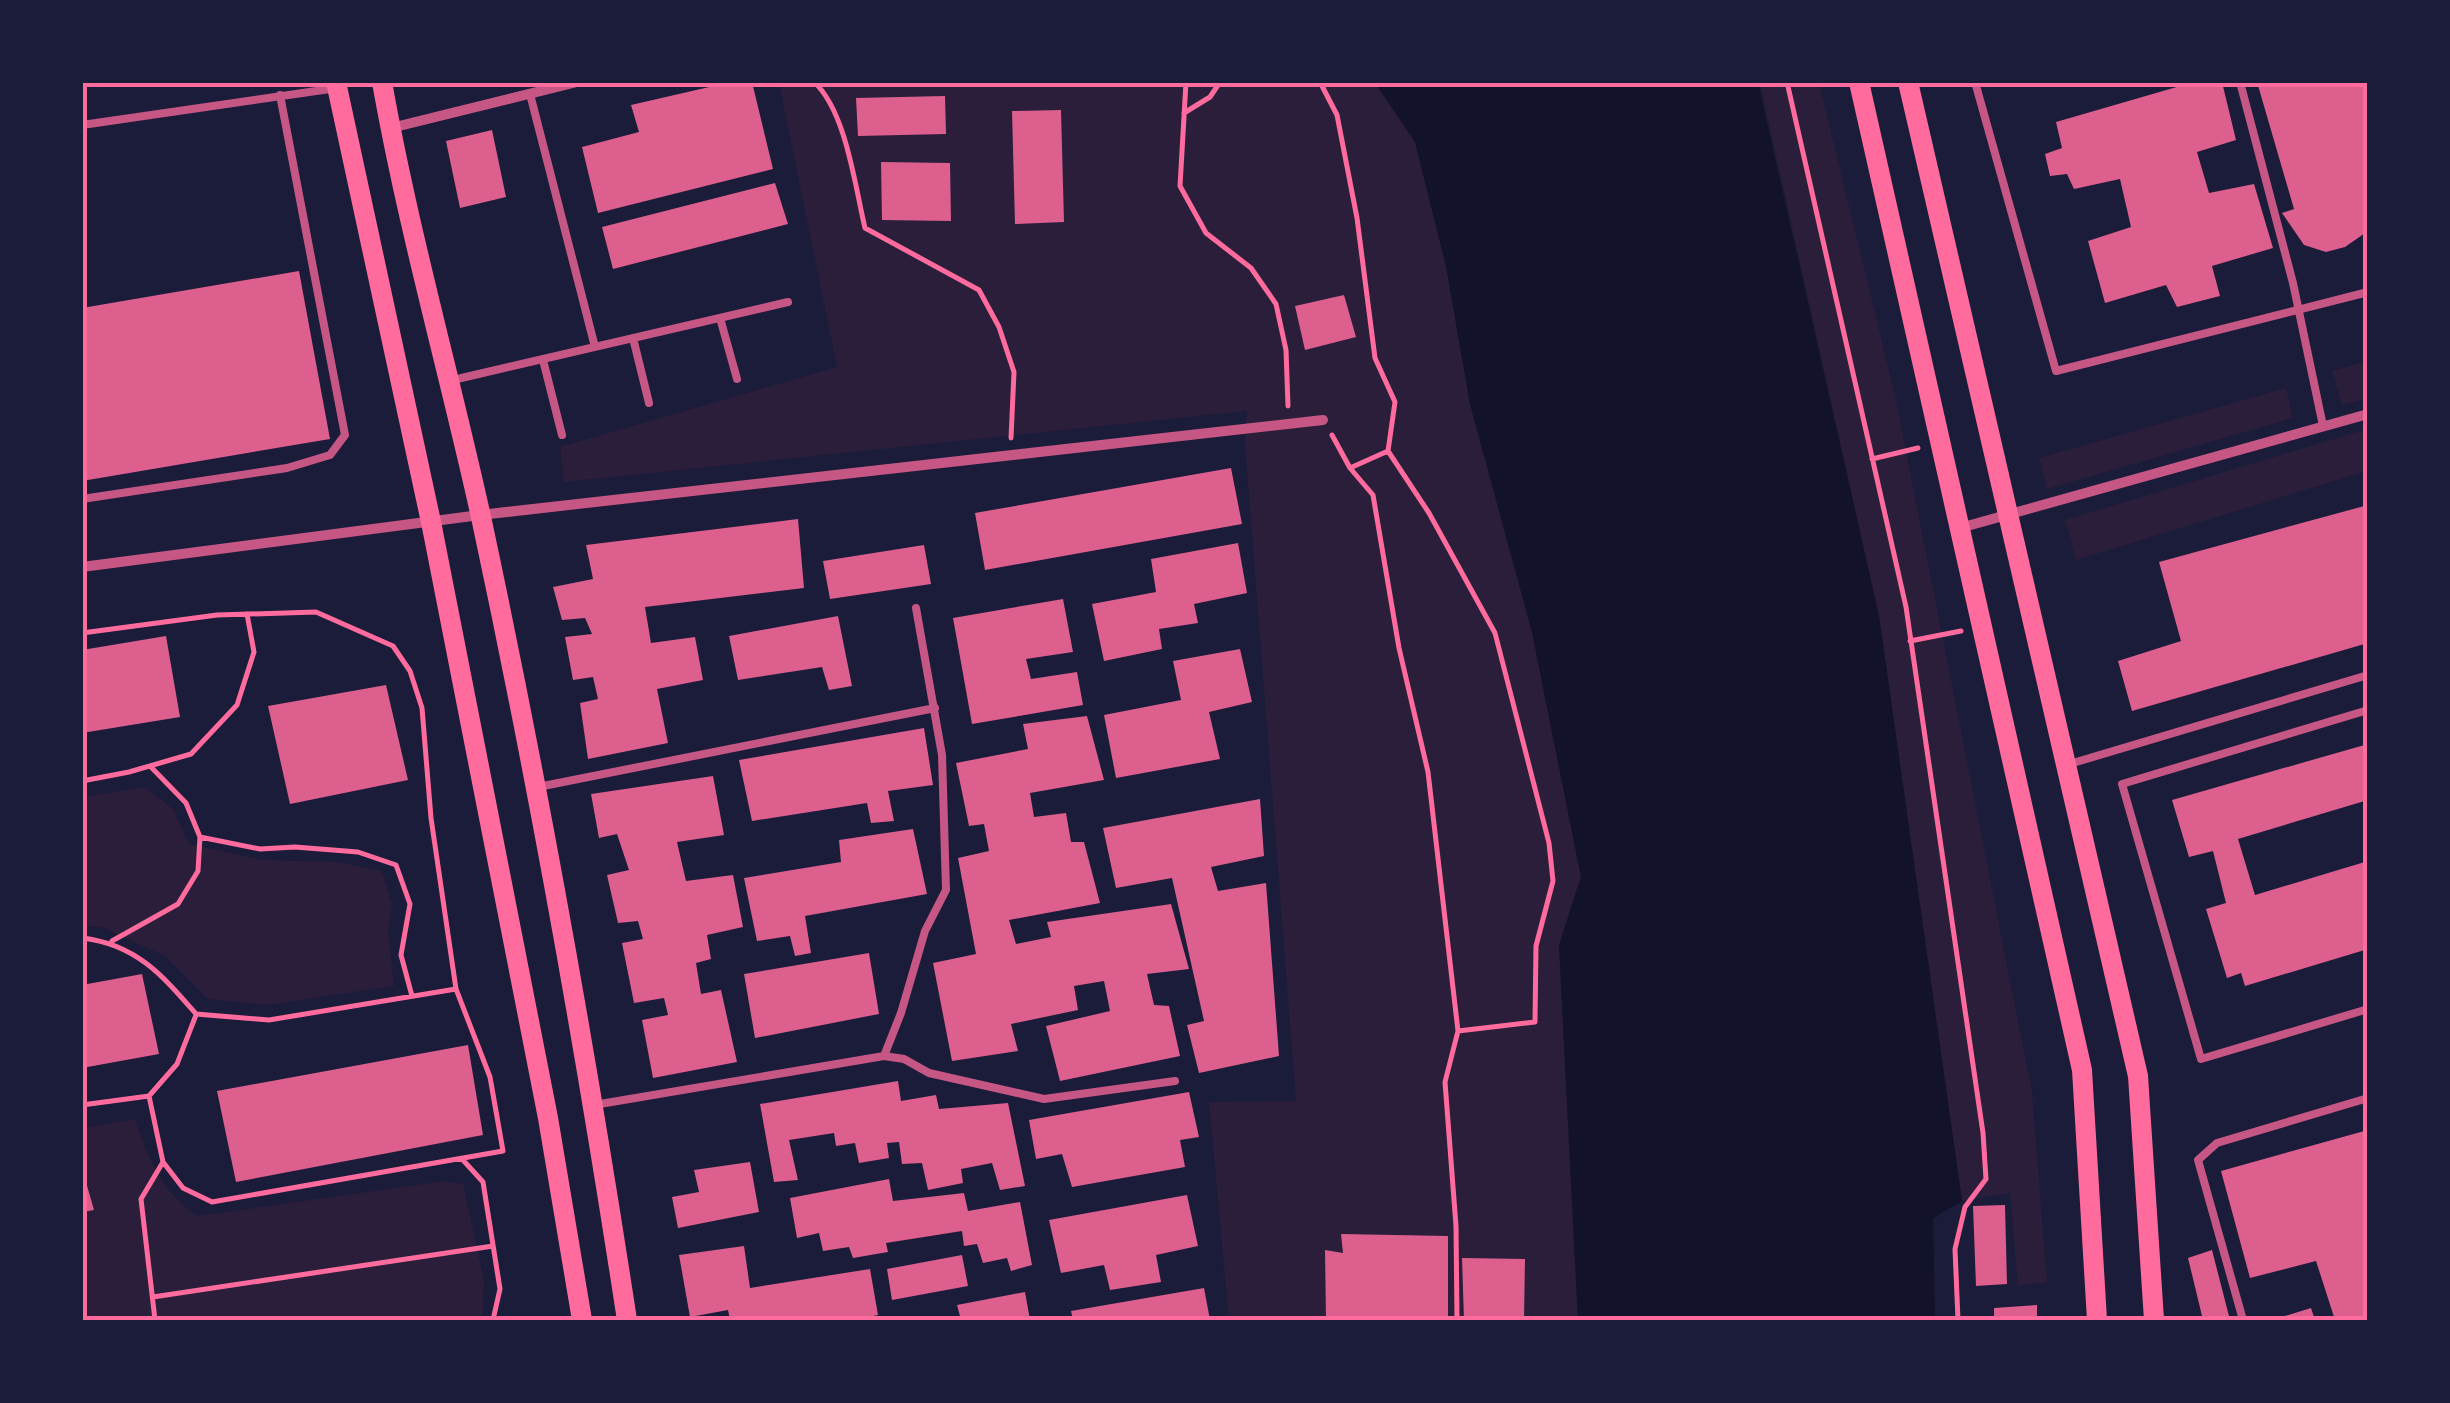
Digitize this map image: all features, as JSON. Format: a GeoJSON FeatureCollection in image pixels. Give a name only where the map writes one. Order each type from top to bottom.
{"type":"FeatureCollection","features":[{"type":"Feature","properties":{"kind":"main road"},"geometry":{"type":"LineString","coordinates":[[382,82],[480,515],[536,787],[594,1105],[628,1320]]}},
{"type":"Feature","properties":{"kind":"main road"},"geometry":{"type":"LineString","coordinates":[[1859,82],[2082,1070],[2097,1320]]}},
{"type":"Feature","properties":{"kind":"main road"},"geometry":{"type":"LineString","coordinates":[[1908,82],[2138,1076],[2154,1320]]}},
{"type":"Feature","properties":{"kind":"main road"},"geometry":{"type":"LineString","coordinates":[[336,85],[431,522],[548,1118],[582,1320]]}},
{"type":"Feature","properties":{"kind":"street"},"geometry":{"type":"LineString","coordinates":[[390,128],[577,82]]}},
{"type":"Feature","properties":{"kind":"street"},"geometry":{"type":"LineString","coordinates":[[1960,528],[2368,414]]}},
{"type":"Feature","properties":{"kind":"street"},"geometry":{"type":"LineString","coordinates":[[82,567],[480,515],[1323,420]]}},
{"type":"Feature","properties":{"kind":"lane"},"geometry":{"type":"LineString","coordinates":[[1975,82],[2056,371],[2368,292]]}},
{"type":"Feature","properties":{"kind":"lane"},"geometry":{"type":"LineString","coordinates":[[2240,82],[2299,309],[2324,426]]}},
{"type":"Feature","properties":{"kind":"lane"},"geometry":{"type":"LineString","coordinates":[[82,124],[336,85]]}},
{"type":"Feature","properties":{"kind":"lane"},"geometry":{"type":"LineString","coordinates":[[530,94],[596,347]]}},
{"type":"Feature","properties":{"kind":"lane"},"geometry":{"type":"LineString","coordinates":[[82,498],[287,468],[330,455],[345,434],[280,95]]}},
{"type":"Feature","properties":{"kind":"lane"},"geometry":{"type":"LineString","coordinates":[[448,381],[788,302]]}},
{"type":"Feature","properties":{"kind":"lane"},"geometry":{"type":"LineString","coordinates":[[720,318],[737,379]]}},
{"type":"Feature","properties":{"kind":"lane"},"geometry":{"type":"LineString","coordinates":[[634,338],[648,403]]}},
{"type":"Feature","properties":{"kind":"lane"},"geometry":{"type":"LineString","coordinates":[[543,360],[562,435]]}},
{"type":"Feature","properties":{"kind":"lane"},"geometry":{"type":"LineString","coordinates":[[884,1056],[925,932],[946,890],[942,755],[916,608]]}},
{"type":"Feature","properties":{"kind":"lane"},"geometry":{"type":"LineString","coordinates":[[2066,764],[2368,675]]}},
{"type":"Feature","properties":{"kind":"lane"},"geometry":{"type":"LineString","coordinates":[[536,787],[935,708]]}},
{"type":"Feature","properties":{"kind":"lane"},"geometry":{"type":"LineString","coordinates":[[2368,710],[2122,784],[2201,1059],[2368,1009]]}},
{"type":"Feature","properties":{"kind":"lane"},"geometry":{"type":"LineString","coordinates":[[594,1105],[884,1056],[904,1058],[929,1074],[1044,1099],[1175,1081]]}},
{"type":"Feature","properties":{"kind":"lane"},"geometry":{"type":"LineString","coordinates":[[2243,1320],[2198,1160],[2217,1143],[2368,1098]]}},
{"type":"Feature","properties":{"kind":"path"},"geometry":{"type":"LineString","coordinates":[[814,82],[826,93],[841,130],[866,228],[979,290],[999,327],[1014,372],[1010,436],[1016,454]]}},
{"type":"Feature","properties":{"kind":"path"},"geometry":{"type":"LineString","coordinates":[[1186,82],[1180,186],[1206,233],[1252,268],[1276,304],[1286,350],[1288,424]]}},
{"type":"Feature","properties":{"kind":"path"},"geometry":{"type":"LineString","coordinates":[[1184,114],[1210,97],[1220,82]]}},
{"type":"Feature","properties":{"kind":"path"},"geometry":{"type":"LineString","coordinates":[[1320,82],[1337,114],[1357,218],[1375,358],[1395,402],[1388,450],[1428,512],[1495,633],[1549,843],[1553,881],[1536,946],[1535,1022],[1458,1031]]}},
{"type":"Feature","properties":{"kind":"path"},"geometry":{"type":"LineString","coordinates":[[1787,82],[1910,640],[1983,1133],[1986,1179],[1965,1207],[1955,1249],[1958,1320]]}},
{"type":"Feature","properties":{"kind":"path"},"geometry":{"type":"LineString","coordinates":[[1323,420],[1350,468],[1373,495],[1399,648],[1428,772],[1458,1031],[1446,1082],[1456,1226],[1457,1320]]}},
{"type":"Feature","properties":{"kind":"path"},"geometry":{"type":"LineString","coordinates":[[1872,459],[1942,443]]}},
{"type":"Feature","properties":{"kind":"path"},"geometry":{"type":"LineString","coordinates":[[1350,468],[1388,450]]}},
{"type":"Feature","properties":{"kind":"path"},"geometry":{"type":"LineString","coordinates":[[82,632],[247,614],[316,612],[394,646],[410,671],[422,708],[431,818],[456,989],[490,1078],[502,1151],[212,1202],[183,1188],[163,1162],[149,1096]]}},
{"type":"Feature","properties":{"kind":"path"},"geometry":{"type":"LineString","coordinates":[[82,781],[191,754],[237,705],[254,652],[247,614]]}},
{"type":"Feature","properties":{"kind":"path"},"geometry":{"type":"LineString","coordinates":[[1910,640],[1982,626]]}},
{"type":"Feature","properties":{"kind":"path"},"geometry":{"type":"LineString","coordinates":[[110,942],[178,904],[198,872],[200,837],[186,804],[150,766]]}},
{"type":"Feature","properties":{"kind":"path"},"geometry":{"type":"LineString","coordinates":[[200,837],[260,849],[358,852],[396,866],[410,904],[401,955],[412,996]]}},
{"type":"Feature","properties":{"kind":"path"},"geometry":{"type":"LineString","coordinates":[[82,938],[110,942],[158,970],[196,1014],[269,1020],[456,989]]}},
{"type":"Feature","properties":{"kind":"path"},"geometry":{"type":"LineString","coordinates":[[82,1106],[149,1096],[178,1064],[196,1014]]}},
{"type":"Feature","properties":{"kind":"path"},"geometry":{"type":"LineString","coordinates":[[461,1158],[483,1182],[500,1289],[494,1320]]}},
{"type":"Feature","properties":{"kind":"path"},"geometry":{"type":"LineString","coordinates":[[156,1320],[141,1199],[163,1162]]}},
{"type":"Feature","properties":{"kind":"path"},"geometry":{"type":"LineString","coordinates":[[153,1297],[493,1246]]}},
{"type":"Feature","properties":{"kind":"shaded area"},"geometry":{"type":"Polygon","coordinates":[[[779,83],[1375,83],[1415,142],[1446,266],[1470,404],[1532,632],[1581,877],[1559,945],[1578,1320],[1229,1320],[1209,1102],[1296,1101],[1245,444],[1247,411],[564,482],[560,447],[837,367],[779,83]]]}},
{"type":"Feature","properties":{"kind":"shaded area"},"geometry":{"type":"Polygon","coordinates":[[[1375,83],[1758,83],[1879,616],[1962,1201],[1933,1218],[1935,1320],[1578,1320],[1559,945],[1581,877],[1532,632],[1470,404],[1446,266],[1415,142],[1375,83]]]}},
{"type":"Feature","properties":{"kind":"shaded area"},"geometry":{"type":"Polygon","coordinates":[[[1760,83],[1819,83],[1895,395],[2032,1092],[2047,1282],[2018,1286],[2010,1193],[1962,1201],[1879,616],[1760,83]]]}},
{"type":"Feature","properties":{"kind":"shaded area"},"geometry":{"type":"Polygon","coordinates":[[[2367,361],[2367,399],[2342,405],[2332,371],[2367,361]]]}},
{"type":"Feature","properties":{"kind":"shaded area"},"geometry":{"type":"Polygon","coordinates":[[[2286,388],[2293,418],[2047,489],[2039,458],[2286,388]]]}},
{"type":"Feature","properties":{"kind":"shaded area"},"geometry":{"type":"Polygon","coordinates":[[[2367,429],[2367,471],[2076,560],[2065,520],[2367,429]]]}},
{"type":"Feature","properties":{"kind":"shaded area"},"geometry":{"type":"Polygon","coordinates":[[[144,787],[173,809],[189,844],[263,860],[339,862],[382,871],[392,904],[388,932],[394,986],[267,1005],[208,999],[165,956],[102,927],[83,926],[83,797],[144,787]]]}},
{"type":"Feature","properties":{"kind":"shaded area"},"geometry":{"type":"Polygon","coordinates":[[[135,1119],[158,1173],[174,1196],[197,1216],[444,1181],[463,1184],[484,1280],[482,1320],[83,1320],[83,1128],[135,1119]]]}},
{"type":"Feature","properties":{"kind":"building"},"geometry":{"type":"Polygon","coordinates":[[[731,82],[752,82],[773,169],[598,213],[582,147],[639,132],[631,105],[731,82]]]}},
{"type":"Feature","properties":{"kind":"building"},"geometry":{"type":"Polygon","coordinates":[[[2194,82],[2222,82],[2236,140],[2197,152],[2209,193],[2254,184],[2273,248],[2212,266],[2220,296],[2177,307],[2166,285],[2105,303],[2088,241],[2131,227],[2120,179],[2074,189],[2067,174],[2050,176],[2045,154],[2062,148],[2056,122],[2194,82]]]}},
{"type":"Feature","properties":{"kind":"building"},"geometry":{"type":"Polygon","coordinates":[[[2257,82],[2368,82],[2368,231],[2345,247],[2326,252],[2304,245],[2282,213],[2294,209],[2257,82]]]}},
{"type":"Feature","properties":{"kind":"building"},"geometry":{"type":"Polygon","coordinates":[[[945,96],[946,134],[858,136],[856,98],[945,96]]]}},
{"type":"Feature","properties":{"kind":"building"},"geometry":{"type":"Polygon","coordinates":[[[1061,110],[1064,222],[1015,224],[1012,111],[1061,110]]]}},
{"type":"Feature","properties":{"kind":"building"},"geometry":{"type":"Polygon","coordinates":[[[492,130],[506,197],[460,208],[446,141],[492,130]]]}},
{"type":"Feature","properties":{"kind":"building"},"geometry":{"type":"Polygon","coordinates":[[[881,162],[950,163],[951,221],[882,220],[881,162]]]}},
{"type":"Feature","properties":{"kind":"building"},"geometry":{"type":"Polygon","coordinates":[[[775,183],[788,224],[613,269],[602,227],[775,183]]]}},
{"type":"Feature","properties":{"kind":"building"},"geometry":{"type":"Polygon","coordinates":[[[299,271],[330,439],[82,481],[82,308],[299,271]]]}},
{"type":"Feature","properties":{"kind":"building"},"geometry":{"type":"Polygon","coordinates":[[[1344,295],[1356,337],[1305,350],[1295,306],[1344,295]]]}},
{"type":"Feature","properties":{"kind":"building"},"geometry":{"type":"Polygon","coordinates":[[[1231,468],[1242,524],[985,570],[975,513],[1231,468]]]}},
{"type":"Feature","properties":{"kind":"building"},"geometry":{"type":"Polygon","coordinates":[[[2368,505],[2368,643],[2132,711],[2118,661],[2181,641],[2159,562],[2368,505]]]}},
{"type":"Feature","properties":{"kind":"building"},"geometry":{"type":"Polygon","coordinates":[[[798,519],[804,588],[645,607],[651,643],[695,637],[703,680],[657,689],[668,743],[588,759],[580,703],[598,699],[593,677],[573,680],[565,637],[592,634],[585,618],[562,620],[553,587],[593,579],[586,545],[798,519]]]}},
{"type":"Feature","properties":{"kind":"building"},"geometry":{"type":"Polygon","coordinates":[[[1238,543],[1247,593],[1194,604],[1198,623],[1159,629],[1162,649],[1104,661],[1092,604],[1156,592],[1151,559],[1238,543]]]}},
{"type":"Feature","properties":{"kind":"building"},"geometry":{"type":"Polygon","coordinates":[[[924,545],[931,584],[830,599],[823,561],[924,545]]]}},
{"type":"Feature","properties":{"kind":"building"},"geometry":{"type":"Polygon","coordinates":[[[1063,599],[1073,652],[1026,659],[1031,679],[1077,672],[1083,705],[972,724],[953,618],[1063,599]]]}},
{"type":"Feature","properties":{"kind":"building"},"geometry":{"type":"Polygon","coordinates":[[[838,616],[852,686],[829,690],[822,667],[738,680],[729,636],[838,616]]]}},
{"type":"Feature","properties":{"kind":"building"},"geometry":{"type":"Polygon","coordinates":[[[166,636],[180,717],[82,733],[82,650],[166,636]]]}},
{"type":"Feature","properties":{"kind":"building"},"geometry":{"type":"Polygon","coordinates":[[[1240,649],[1252,702],[1209,712],[1220,759],[1116,778],[1104,715],[1181,700],[1173,661],[1240,649]]]}},
{"type":"Feature","properties":{"kind":"building"},"geometry":{"type":"Polygon","coordinates":[[[386,685],[408,780],[290,804],[268,706],[386,685]]]}},
{"type":"Feature","properties":{"kind":"building"},"geometry":{"type":"Polygon","coordinates":[[[1087,716],[1104,780],[1030,793],[1034,817],[1066,813],[1071,842],[1084,842],[1100,903],[1009,920],[1016,944],[1051,937],[1047,922],[1171,904],[1189,969],[1147,974],[1154,1005],[1169,1006],[1180,1056],[1060,1081],[1046,1026],[1110,1011],[1104,981],[1074,986],[1078,1010],[1011,1024],[1018,1051],[952,1061],[933,963],[976,954],[958,858],[989,851],[984,824],[969,826],[956,763],[1028,749],[1023,724],[1087,716]]]}},
{"type":"Feature","properties":{"kind":"building"},"geometry":{"type":"Polygon","coordinates":[[[924,728],[933,785],[888,791],[894,821],[871,823],[867,803],[752,821],[739,760],[924,728]]]}},
{"type":"Feature","properties":{"kind":"building"},"geometry":{"type":"Polygon","coordinates":[[[2368,744],[2368,800],[2238,839],[2255,895],[2368,861],[2368,949],[2245,986],[2241,973],[2227,978],[2206,909],[2226,903],[2213,851],[2189,857],[2172,800],[2368,744]]]}},
{"type":"Feature","properties":{"kind":"building"},"geometry":{"type":"Polygon","coordinates":[[[713,776],[724,835],[677,842],[686,881],[733,875],[743,927],[707,935],[711,959],[696,963],[701,994],[721,990],[737,1062],[653,1078],[642,1020],[668,1015],[664,998],[634,1003],[622,943],[643,939],[638,921],[618,923],[607,875],[629,870],[617,834],[599,838],[591,794],[713,776]]]}},
{"type":"Feature","properties":{"kind":"building"},"geometry":{"type":"Polygon","coordinates":[[[1260,799],[1264,856],[1211,867],[1218,891],[1266,883],[1279,1056],[1199,1073],[1187,1025],[1204,1021],[1172,878],[1116,888],[1103,828],[1260,799]]]}},
{"type":"Feature","properties":{"kind":"building"},"geometry":{"type":"Polygon","coordinates":[[[913,829],[927,894],[805,916],[811,953],[795,956],[790,936],[757,941],[744,878],[841,862],[839,840],[913,829]]]}},
{"type":"Feature","properties":{"kind":"building"},"geometry":{"type":"Polygon","coordinates":[[[869,953],[879,1014],[755,1038],[744,974],[869,953]]]}},
{"type":"Feature","properties":{"kind":"building"},"geometry":{"type":"Polygon","coordinates":[[[142,974],[159,1054],[82,1068],[82,985],[142,974]]]}},
{"type":"Feature","properties":{"kind":"building"},"geometry":{"type":"Polygon","coordinates":[[[468,1045],[483,1135],[236,1182],[217,1091],[468,1045]]]}},
{"type":"Feature","properties":{"kind":"building"},"geometry":{"type":"Polygon","coordinates":[[[898,1081],[901,1101],[936,1095],[939,1109],[1008,1103],[1025,1186],[1000,1190],[992,1163],[961,1169],[963,1183],[928,1190],[922,1163],[902,1164],[899,1142],[887,1143],[889,1158],[859,1163],[855,1143],[836,1146],[834,1133],[789,1140],[798,1180],[774,1182],[760,1104],[898,1081]]]}},
{"type":"Feature","properties":{"kind":"building"},"geometry":{"type":"Polygon","coordinates":[[[1189,1092],[1199,1137],[1180,1140],[1185,1167],[1072,1187],[1062,1154],[1036,1159],[1029,1120],[1189,1092]]]}},
{"type":"Feature","properties":{"kind":"building"},"geometry":{"type":"Polygon","coordinates":[[[2368,1130],[2368,1320],[2335,1320],[2316,1261],[2250,1278],[2221,1171],[2368,1130]]]}},
{"type":"Feature","properties":{"kind":"building"},"geometry":{"type":"Polygon","coordinates":[[[750,1162],[759,1212],[678,1228],[672,1197],[699,1192],[694,1170],[750,1162]]]}},
{"type":"Feature","properties":{"kind":"building"},"geometry":{"type":"Polygon","coordinates":[[[82,1168],[94,1210],[82,1212],[82,1168]]]}},
{"type":"Feature","properties":{"kind":"building"},"geometry":{"type":"Polygon","coordinates":[[[889,1179],[893,1201],[964,1193],[968,1211],[1020,1202],[1032,1265],[1011,1271],[1007,1258],[983,1263],[977,1244],[964,1246],[962,1231],[886,1243],[888,1252],[853,1258],[849,1247],[823,1251],[819,1233],[797,1238],[790,1198],[889,1179]]]}},
{"type":"Feature","properties":{"kind":"building"},"geometry":{"type":"Polygon","coordinates":[[[1187,1195],[1198,1246],[1156,1255],[1161,1282],[1110,1290],[1104,1265],[1061,1273],[1049,1220],[1187,1195]]]}},
{"type":"Feature","properties":{"kind":"building"},"geometry":{"type":"Polygon","coordinates":[[[2005,1205],[2007,1284],[1976,1286],[1973,1206],[2005,1205]]]}},
{"type":"Feature","properties":{"kind":"building"},"geometry":{"type":"Polygon","coordinates":[[[1341,1234],[1448,1236],[1448,1320],[1326,1320],[1325,1250],[1343,1253],[1341,1234]]]}},
{"type":"Feature","properties":{"kind":"building"},"geometry":{"type":"Polygon","coordinates":[[[744,1246],[750,1288],[870,1269],[878,1315],[855,1320],[730,1320],[728,1310],[690,1317],[679,1255],[744,1246]]]}},
{"type":"Feature","properties":{"kind":"building"},"geometry":{"type":"Polygon","coordinates":[[[2212,1250],[2230,1320],[2203,1320],[2188,1258],[2212,1250]]]}},
{"type":"Feature","properties":{"kind":"building"},"geometry":{"type":"Polygon","coordinates":[[[962,1255],[968,1286],[892,1300],[887,1269],[962,1255]]]}},
{"type":"Feature","properties":{"kind":"building"},"geometry":{"type":"Polygon","coordinates":[[[1462,1258],[1525,1259],[1524,1320],[1464,1320],[1462,1258]]]}},
{"type":"Feature","properties":{"kind":"building"},"geometry":{"type":"Polygon","coordinates":[[[1204,1288],[1210,1320],[1073,1320],[1071,1311],[1204,1288]]]}},
{"type":"Feature","properties":{"kind":"building"},"geometry":{"type":"Polygon","coordinates":[[[1025,1292],[1030,1320],[961,1320],[957,1305],[1025,1292]]]}},
{"type":"Feature","properties":{"kind":"building"},"geometry":{"type":"Polygon","coordinates":[[[2037,1305],[2037,1320],[1994,1320],[1994,1308],[2037,1305]]]}},
{"type":"Feature","properties":{"kind":"building"},"geometry":{"type":"Polygon","coordinates":[[[2311,1308],[2315,1320],[2272,1320],[2311,1308]]]}}]}
